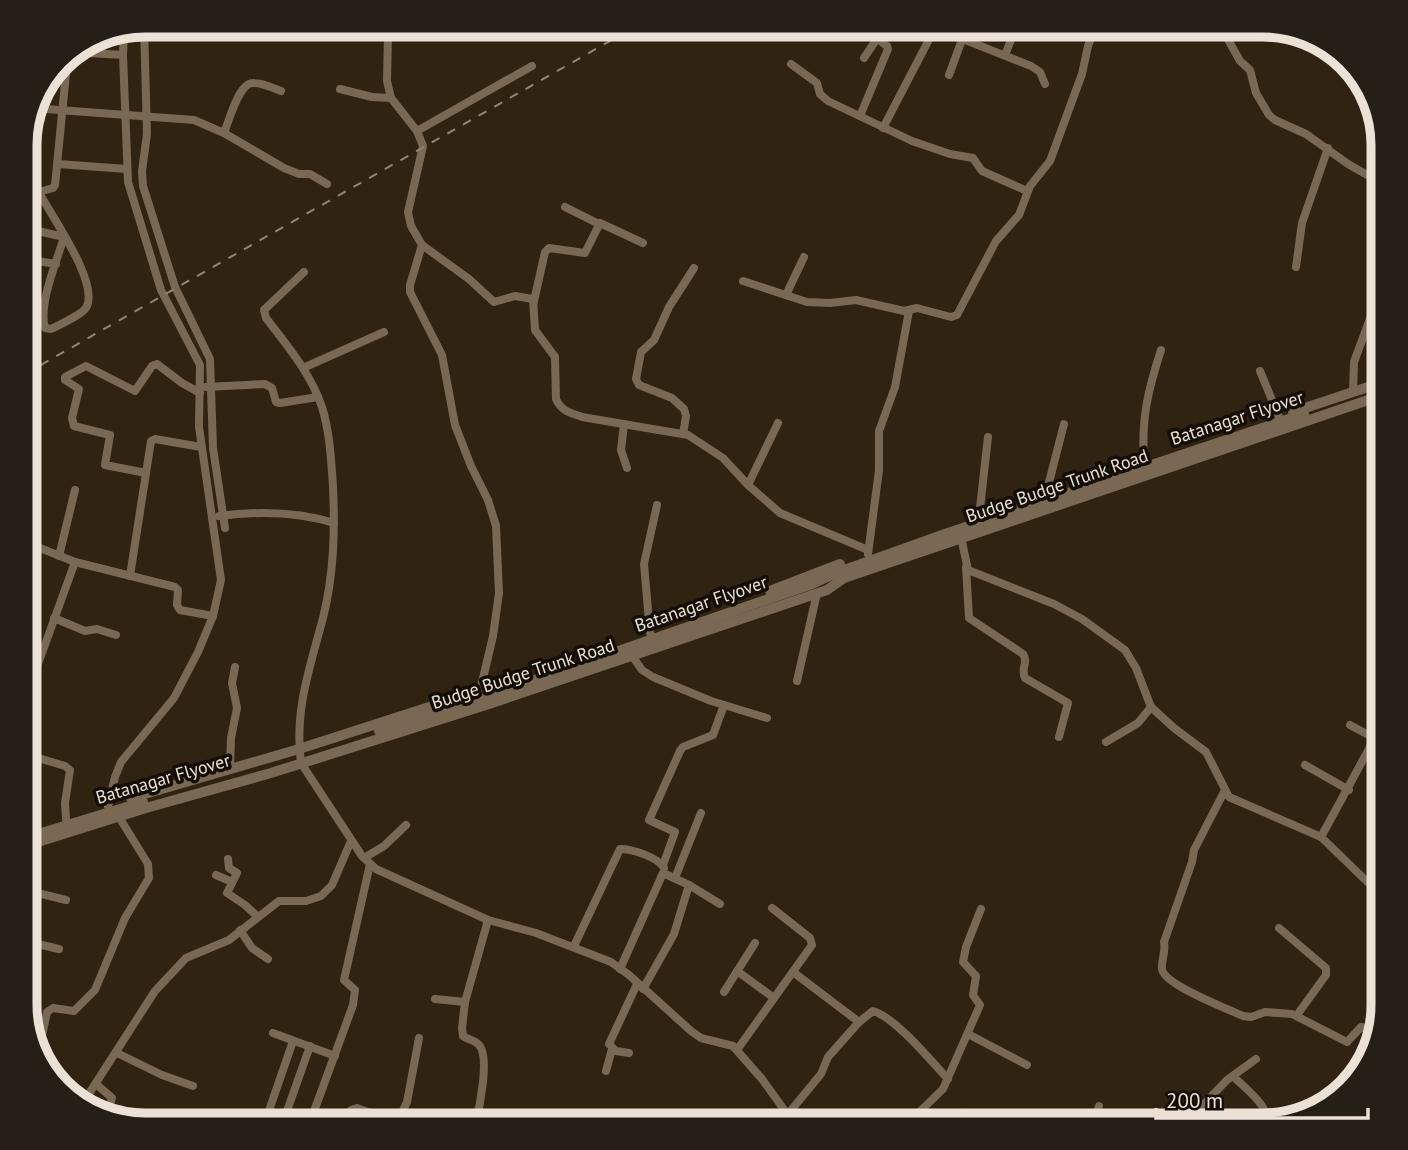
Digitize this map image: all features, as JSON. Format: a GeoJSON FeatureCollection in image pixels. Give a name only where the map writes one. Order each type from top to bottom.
{"type":"FeatureCollection","features":[{"type":"Feature","properties":{"kind":"street"},"geometry":{"type":"LineString","coordinates":[[143,37],[137,115],[127,169],[133,204],[161,290],[200,365],[225,528]]}},
{"type":"Feature","properties":{"kind":"street"},"geometry":{"type":"LineString","coordinates":[[388,37],[387,81],[391,98],[416,131],[423,146],[408,212],[411,226],[422,245],[494,302],[515,296],[534,301]]}},
{"type":"Feature","properties":{"kind":"street"},"geometry":{"type":"LineString","coordinates":[[883,128],[929,37]]}},
{"type":"Feature","properties":{"kind":"street"},"geometry":{"type":"LineString","coordinates":[[949,75],[963,37],[1035,68],[1045,84]]}},
{"type":"Feature","properties":{"kind":"street"},"geometry":{"type":"LineString","coordinates":[[1005,55],[1012,37]]}},
{"type":"Feature","properties":{"kind":"street"},"geometry":{"type":"LineString","coordinates":[[743,281],[816,303],[867,301],[909,310],[917,308],[951,317],[957,315],[996,242],[1021,211],[1027,191],[1050,161],[1082,74],[1091,37]]}},
{"type":"Feature","properties":{"kind":"street"},"geometry":{"type":"LineString","coordinates":[[1227,37],[1240,61],[1250,71],[1256,93],[1269,115],[1371,177]]}},
{"type":"Feature","properties":{"kind":"street"},"geometry":{"type":"LineString","coordinates":[[112,805],[115,777],[121,762],[174,698],[213,616],[221,580],[199,419],[210,359],[173,284],[143,186],[142,171],[146,153],[123,55],[124,39]]}},
{"type":"Feature","properties":{"kind":"street"},"geometry":{"type":"LineString","coordinates":[[860,116],[887,46],[878,39],[864,58]]}},
{"type":"Feature","properties":{"kind":"street"},"geometry":{"type":"LineString","coordinates":[[86,54],[123,55]]}},
{"type":"Feature","properties":{"kind":"street"},"geometry":{"type":"LineString","coordinates":[[791,64],[817,83],[822,97],[928,147],[973,158],[982,171],[1027,191]]}},
{"type":"Feature","properties":{"kind":"street"},"geometry":{"type":"LineString","coordinates":[[416,131],[532,66]]}},
{"type":"Feature","properties":{"kind":"street"},"geometry":{"type":"LineString","coordinates":[[64,237],[43,314],[44,324],[48,329],[84,311],[88,300],[81,266],[38,192],[54,187],[67,70]]}},
{"type":"Feature","properties":{"kind":"street"},"geometry":{"type":"LineString","coordinates":[[224,133],[240,91],[247,84],[253,82],[281,91]]}},
{"type":"Feature","properties":{"kind":"street"},"geometry":{"type":"LineString","coordinates":[[340,89],[372,97],[391,98]]}},
{"type":"Feature","properties":{"kind":"street"},"geometry":{"type":"LineString","coordinates":[[43,108],[194,120],[224,133],[284,168],[299,174],[310,174],[327,184]]}},
{"type":"Feature","properties":{"kind":"street"},"geometry":{"type":"LineString","coordinates":[[1296,267],[1302,223],[1328,149]]}},
{"type":"Feature","properties":{"kind":"street"},"geometry":{"type":"LineString","coordinates":[[58,164],[127,169]]}},
{"type":"Feature","properties":{"kind":"street"},"geometry":{"type":"LineString","coordinates":[[565,207],[643,243]]}},
{"type":"Feature","properties":{"kind":"street"},"geometry":{"type":"LineString","coordinates":[[599,224],[585,253],[549,248],[546,250],[534,301],[535,330],[555,357],[555,392],[559,406],[582,417],[683,434],[723,458],[780,513],[868,552]]}},
{"type":"Feature","properties":{"kind":"street"},"geometry":{"type":"LineString","coordinates":[[37,231],[64,237]]}},
{"type":"Feature","properties":{"kind":"street"},"geometry":{"type":"LineString","coordinates":[[422,245],[410,292],[442,355],[455,425],[488,500],[496,526],[499,593],[494,636],[480,691]]}},
{"type":"Feature","properties":{"kind":"street"},"geometry":{"type":"LineString","coordinates":[[786,296],[804,257]]}},
{"type":"Feature","properties":{"kind":"street"},"geometry":{"type":"LineString","coordinates":[[37,261],[56,264]]}},
{"type":"Feature","properties":{"kind":"street"},"geometry":{"type":"LineString","coordinates":[[683,434],[686,416],[684,409],[672,398],[639,385],[636,379],[641,352],[654,340],[669,307],[694,268]]}},
{"type":"Feature","properties":{"kind":"street"},"geometry":{"type":"LineString","coordinates":[[304,272],[264,310],[266,318],[303,368],[322,406],[331,449],[333,560],[327,602],[301,701],[301,764],[367,861],[411,886],[488,920],[536,933],[611,962],[701,1038],[726,1043],[737,1050],[788,1113]]}},
{"type":"Feature","properties":{"kind":"street"},"geometry":{"type":"LineString","coordinates":[[872,568],[868,552],[879,470],[879,431],[895,387],[909,310]]}},
{"type":"Feature","properties":{"kind":"street"},"geometry":{"type":"LineString","coordinates":[[1353,392],[1354,362],[1370,316]]}},
{"type":"Feature","properties":{"kind":"street"},"geometry":{"type":"LineString","coordinates":[[303,368],[384,332]]}},
{"type":"Feature","properties":{"kind":"street"},"geometry":{"type":"LineString","coordinates":[[1144,462],[1143,417],[1161,350]]}},
{"type":"Feature","properties":{"kind":"street"},"geometry":{"type":"LineString","coordinates":[[146,473],[105,465],[110,435],[74,426],[72,418],[79,389],[65,380],[65,377],[86,366],[135,391],[152,366],[157,364],[184,385],[205,388],[265,384],[272,388],[276,402],[280,403],[317,397]]}},
{"type":"Feature","properties":{"kind":"street"},"geometry":{"type":"LineString","coordinates":[[1260,370],[1279,417]]}},
{"type":"Feature","properties":{"kind":"street","name":"Budge Budge Trunk Road"},"geometry":{"type":"LineString","coordinates":[[37,827],[299,749],[480,691],[761,595],[868,552],[1371,387]]}},
{"type":"Feature","properties":{"kind":"street","name":"Batanagar Flyover"},"geometry":{"type":"LineString","coordinates":[[37,835],[300,757],[489,696],[800,588],[933,538],[1371,388]]}},
{"type":"Feature","properties":{"kind":"street","name":"Budge Budge Trunk Road"},"geometry":{"type":"LineString","coordinates":[[37,842],[301,764],[633,657],[827,590],[844,578],[872,568],[1371,399]]}},
{"type":"Feature","properties":{"kind":"street"},"geometry":{"type":"LineString","coordinates":[[748,485],[778,423]]}},
{"type":"Feature","properties":{"kind":"street"},"geometry":{"type":"LineString","coordinates":[[624,424],[621,450],[628,468]]}},
{"type":"Feature","properties":{"kind":"street"},"geometry":{"type":"LineString","coordinates":[[1046,494],[1064,424]]}},
{"type":"Feature","properties":{"kind":"street"},"geometry":{"type":"LineString","coordinates":[[979,517],[988,438]]}},
{"type":"Feature","properties":{"kind":"street"},"geometry":{"type":"LineString","coordinates":[[130,576],[152,439],[201,447]]}},
{"type":"Feature","properties":{"kind":"street"},"geometry":{"type":"LineString","coordinates":[[59,556],[75,491]]}},
{"type":"Feature","properties":{"kind":"street"},"geometry":{"type":"LineString","coordinates":[[650,633],[644,564],[657,505]]}},
{"type":"Feature","properties":{"kind":"street"},"geometry":{"type":"LineString","coordinates":[[212,517],[285,512],[313,516],[334,523]]}},
{"type":"Feature","properties":{"kind":"street"},"geometry":{"type":"LineString","coordinates":[[961,537],[966,567],[968,618],[1024,654],[1025,678],[1068,703],[1059,737]]}},
{"type":"Feature","properties":{"kind":"street"},"geometry":{"type":"LineString","coordinates":[[37,547],[75,562],[177,588],[177,608],[213,616]]}},
{"type":"Feature","properties":{"kind":"street"},"geometry":{"type":"LineString","coordinates":[[37,666],[75,562]]}},
{"type":"Feature","properties":{"kind":"street"},"geometry":{"type":"LineString","coordinates":[[966,567],[1064,609],[1125,650],[1136,668],[1152,707],[1206,752],[1225,790],[1236,802],[1321,837],[1371,885]]}},
{"type":"Feature","properties":{"kind":"street"},"geometry":{"type":"LineString","coordinates":[[797,681],[817,593]]}},
{"type":"Feature","properties":{"kind":"street"},"geometry":{"type":"LineString","coordinates":[[54,618],[85,631],[97,629],[116,635]]}},
{"type":"Feature","properties":{"kind":"street"},"geometry":{"type":"LineString","coordinates":[[633,657],[642,670],[653,677],[724,705],[767,718]]}},
{"type":"Feature","properties":{"kind":"street"},"geometry":{"type":"LineString","coordinates":[[230,769],[237,708],[232,683],[235,667]]}},
{"type":"Feature","properties":{"kind":"street"},"geometry":{"type":"LineString","coordinates":[[620,969],[664,869],[675,832],[649,820],[680,751],[683,747],[713,735],[724,705]]}},
{"type":"Feature","properties":{"kind":"street"},"geometry":{"type":"LineString","coordinates":[[1106,742],[1135,726],[1152,707]]}},
{"type":"Feature","properties":{"kind":"street"},"geometry":{"type":"LineString","coordinates":[[1350,725],[1371,736]]}},
{"type":"Feature","properties":{"kind":"street"},"geometry":{"type":"LineString","coordinates":[[1321,837],[1349,790],[1371,744]]}},
{"type":"Feature","properties":{"kind":"street"},"geometry":{"type":"LineString","coordinates":[[37,758],[70,770],[65,803],[66,819]]}},
{"type":"Feature","properties":{"kind":"street"},"geometry":{"type":"LineString","coordinates":[[1305,765],[1349,790]]}},
{"type":"Feature","properties":{"kind":"street"},"geometry":{"type":"LineString","coordinates":[[1225,790],[1194,850],[1164,942],[1166,954],[1162,970],[1187,992],[1243,1016],[1251,1017],[1265,1012],[1297,1016],[1347,1042],[1361,1027],[1368,1029]]}},
{"type":"Feature","properties":{"kind":"street"},"geometry":{"type":"LineString","coordinates":[[675,878],[701,813]]}},
{"type":"Feature","properties":{"kind":"street"},"geometry":{"type":"LineString","coordinates":[[42,1037],[47,1012],[53,1008],[74,1011],[95,990],[125,918],[149,878],[148,864],[120,817]]}},
{"type":"Feature","properties":{"kind":"street"},"geometry":{"type":"LineString","coordinates":[[314,1113],[356,992],[344,979],[367,861],[406,825]]}},
{"type":"Feature","properties":{"kind":"street"},"geometry":{"type":"LineString","coordinates":[[87,1096],[155,991],[186,958],[218,946],[279,901],[306,901],[321,896],[331,885],[351,841]]}},
{"type":"Feature","properties":{"kind":"street"},"geometry":{"type":"LineString","coordinates":[[574,946],[620,849],[648,857],[675,878],[720,904]]}},
{"type":"Feature","properties":{"kind":"street"},"geometry":{"type":"LineString","coordinates":[[228,859],[229,868],[237,873],[227,893],[258,917]]}},
{"type":"Feature","properties":{"kind":"street"},"geometry":{"type":"LineString","coordinates":[[216,875],[232,882]]}},
{"type":"Feature","properties":{"kind":"street"},"geometry":{"type":"LineString","coordinates":[[606,1071],[612,1049],[610,1040],[640,986],[674,934],[689,885]]}},
{"type":"Feature","properties":{"kind":"street"},"geometry":{"type":"LineString","coordinates":[[37,893],[66,900]]}},
{"type":"Feature","properties":{"kind":"street"},"geometry":{"type":"LineString","coordinates":[[737,1050],[811,947],[812,942],[772,908]]}},
{"type":"Feature","properties":{"kind":"street"},"geometry":{"type":"LineString","coordinates":[[918,1113],[937,1095],[948,1079],[980,1005],[972,995],[976,976],[964,966],[963,959],[981,909]]}},
{"type":"Feature","properties":{"kind":"street"},"geometry":{"type":"LineString","coordinates":[[478,1113],[483,1062],[479,1044],[465,1038],[462,1033],[465,1002],[488,920]]}},
{"type":"Feature","properties":{"kind":"street"},"geometry":{"type":"LineString","coordinates":[[1279,928],[1323,964],[1326,971],[1297,1016]]}},
{"type":"Feature","properties":{"kind":"street"},"geometry":{"type":"LineString","coordinates":[[240,930],[263,959]]}},
{"type":"Feature","properties":{"kind":"street"},"geometry":{"type":"LineString","coordinates":[[723,992],[755,943]]}},
{"type":"Feature","properties":{"kind":"street"},"geometry":{"type":"LineString","coordinates":[[37,944],[60,949]]}},
{"type":"Feature","properties":{"kind":"street"},"geometry":{"type":"LineString","coordinates":[[737,971],[774,998]]}},
{"type":"Feature","properties":{"kind":"street"},"geometry":{"type":"LineString","coordinates":[[793,972],[859,1022]]}},
{"type":"Feature","properties":{"kind":"street"},"geometry":{"type":"LineString","coordinates":[[435,999],[465,1002]]}},
{"type":"Feature","properties":{"kind":"street"},"geometry":{"type":"LineString","coordinates":[[790,1113],[821,1074],[828,1057],[870,1012],[877,1011],[908,1037],[948,1079]]}},
{"type":"Feature","properties":{"kind":"street"},"geometry":{"type":"LineString","coordinates":[[273,1033],[335,1056]]}},
{"type":"Feature","properties":{"kind":"street"},"geometry":{"type":"LineString","coordinates":[[968,1034],[1027,1065]]}},
{"type":"Feature","properties":{"kind":"street"},"geometry":{"type":"LineString","coordinates":[[404,1113],[419,1038]]}},
{"type":"Feature","properties":{"kind":"street"},"geometry":{"type":"LineString","coordinates":[[268,1113],[293,1041]]}},
{"type":"Feature","properties":{"kind":"street"},"geometry":{"type":"LineString","coordinates":[[286,1113],[310,1046]]}},
{"type":"Feature","properties":{"kind":"street"},"geometry":{"type":"LineString","coordinates":[[612,1049],[629,1053]]}},
{"type":"Feature","properties":{"kind":"street"},"geometry":{"type":"LineString","coordinates":[[117,1053],[162,1075],[193,1086]]}},
{"type":"Feature","properties":{"kind":"street"},"geometry":{"type":"LineString","coordinates":[[1196,1113],[1233,1076],[1256,1059]]}},
{"type":"Feature","properties":{"kind":"street"},"geometry":{"type":"LineString","coordinates":[[1233,1076],[1266,1113]]}},
{"type":"Feature","properties":{"kind":"street"},"geometry":{"type":"LineString","coordinates":[[96,1084],[112,1098],[109,1107]]}},
{"type":"Feature","properties":{"kind":"street"},"geometry":{"type":"LineString","coordinates":[[1097,1113],[1099,1106]]}},
{"type":"Feature","properties":{"kind":"street"},"geometry":{"type":"LineString","coordinates":[[350,1113],[357,1108],[370,1113]]}},
{"type":"Feature","properties":{"kind":"railway"},"geometry":{"type":"LineString","coordinates":[[37,367],[617,37]]}}]}
